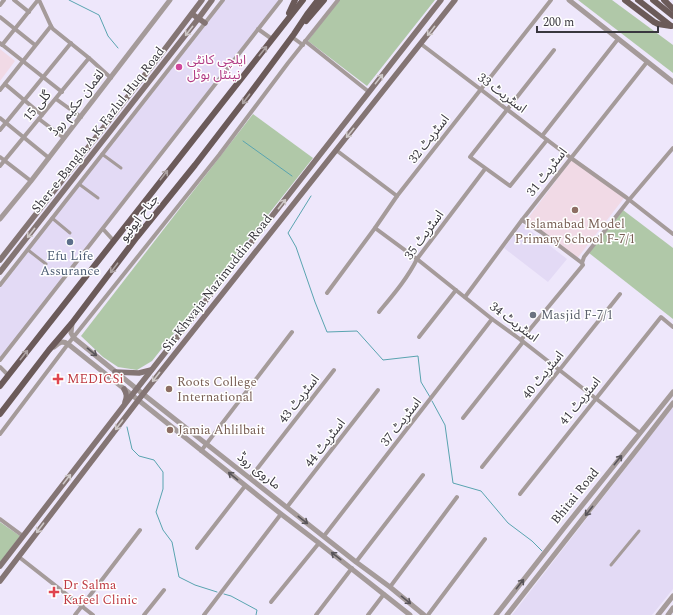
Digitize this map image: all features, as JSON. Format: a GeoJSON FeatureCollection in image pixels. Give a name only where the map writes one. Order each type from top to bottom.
{"type":"FeatureCollection","features":[{"type":"Feature","properties":{"kind":"main road","name":"Sher-e-Bangla A K Fazlul Huq Road"},"geometry":{"type":"LineString","coordinates":[[0,260],[202,0]]}},
{"type":"Feature","properties":{"kind":"main road","name":"Sher-e-Bangla A K Fazlul Huq Road"},"geometry":{"type":"LineString","coordinates":[[0,272],[212,0]]}},
{"type":"Feature","properties":{"kind":"main road"},"geometry":{"type":"LineString","coordinates":[[293,36],[318,0]]}},
{"type":"Feature","properties":{"kind":"main road"},"geometry":{"type":"LineString","coordinates":[[293,36],[324,0]]}},
{"type":"Feature","properties":{"kind":"main road","name":"Sir Khwaja Nazimuddin Road"},"geometry":{"type":"LineString","coordinates":[[0,566],[123,406],[441,0]]}},
{"type":"Feature","properties":{"kind":"main road","name":"Sir Khwaja Nazimuddin Road"},"geometry":{"type":"LineString","coordinates":[[0,581],[138,400],[455,0]]}},
{"type":"Feature","properties":{"kind":"main road"},"geometry":{"type":"LineString","coordinates":[[625,0],[654,22],[672,27]]}},
{"type":"Feature","properties":{"kind":"main road"},"geometry":{"type":"LineString","coordinates":[[638,0],[672,27]]}},
{"type":"Feature","properties":{"kind":"main road"},"geometry":{"type":"LineString","coordinates":[[653,0],[673,16]]}},
{"type":"Feature","properties":{"kind":"main road"},"geometry":{"type":"LineString","coordinates":[[664,0],[673,9]]}},
{"type":"Feature","properties":{"kind":"main road","name":"جناح ایونیو"},"geometry":{"type":"LineString","coordinates":[[0,386],[285,24],[299,2]]}},
{"type":"Feature","properties":{"kind":"main road"},"geometry":{"type":"LineString","coordinates":[[192,14],[205,23]]}},
{"type":"Feature","properties":{"kind":"main road","name":"جناح ایونیو"},"geometry":{"type":"LineString","coordinates":[[0,414],[49,350],[72,323],[137,237],[195,165],[293,36]]}},
{"type":"Feature","properties":{"kind":"main road"},"geometry":{"type":"LineString","coordinates":[[393,62],[402,68]]}},
{"type":"Feature","properties":{"kind":"main road"},"geometry":{"type":"LineString","coordinates":[[59,184],[65,190]]}},
{"type":"Feature","properties":{"kind":"main road"},"geometry":{"type":"LineString","coordinates":[[115,372],[139,373],[152,369]]}},
{"type":"Feature","properties":{"kind":"main road"},"geometry":{"type":"LineString","coordinates":[[123,406],[127,397],[124,389]]}},
{"type":"Feature","properties":{"kind":"street"},"geometry":{"type":"LineString","coordinates":[[0,5],[4,0]]}},
{"type":"Feature","properties":{"kind":"street"},"geometry":{"type":"LineString","coordinates":[[14,0],[29,12]]}},
{"type":"Feature","properties":{"kind":"street"},"geometry":{"type":"LineString","coordinates":[[62,92],[1,44],[39,0],[53,29],[111,78]]}},
{"type":"Feature","properties":{"kind":"street","name":"لقمان حکیم روڈ"},"geometry":{"type":"LineString","coordinates":[[0,219],[81,117],[170,0]]}},
{"type":"Feature","properties":{"kind":"street"},"geometry":{"type":"LineString","coordinates":[[0,285],[223,0]]}},
{"type":"Feature","properties":{"kind":"street"},"geometry":{"type":"LineString","coordinates":[[0,360],[282,0]]}},
{"type":"Feature","properties":{"kind":"street"},"geometry":{"type":"LineString","coordinates":[[0,434],[68,344],[219,156],[338,0]]}},
{"type":"Feature","properties":{"kind":"street","name":"اسٹریٹ 32"},"geometry":{"type":"LineString","coordinates":[[327,293],[397,196],[551,0]]}},
{"type":"Feature","properties":{"kind":"street"},"geometry":{"type":"LineString","coordinates":[[569,0],[673,82]]}},
{"type":"Feature","properties":{"kind":"street"},"geometry":{"type":"LineString","coordinates":[[0,17],[35,45]]}},
{"type":"Feature","properties":{"kind":"street"},"geometry":{"type":"LineString","coordinates":[[0,90],[51,26]]}},
{"type":"Feature","properties":{"kind":"street"},"geometry":{"type":"LineString","coordinates":[[258,30],[272,39]]}},
{"type":"Feature","properties":{"kind":"street"},"geometry":{"type":"LineString","coordinates":[[293,36],[369,92]]}},
{"type":"Feature","properties":{"kind":"street"},"geometry":{"type":"LineString","coordinates":[[542,136],[618,39]]}},
{"type":"Feature","properties":{"kind":"street"},"geometry":{"type":"LineString","coordinates":[[0,130],[71,43]]}},
{"type":"Feature","properties":{"kind":"street","name":"اسٹریٹ 33"},"geometry":{"type":"LineString","coordinates":[[421,44],[480,90],[508,109],[673,234]]}},
{"type":"Feature","properties":{"kind":"street"},"geometry":{"type":"LineString","coordinates":[[547,140],[510,186],[470,157],[554,50]]}},
{"type":"Feature","properties":{"kind":"street","name":"گلی 15"},"geometry":{"type":"LineString","coordinates":[[0,166],[89,58]]}},
{"type":"Feature","properties":{"kind":"street","name":"اسٹریٹ 31"},"geometry":{"type":"LineString","coordinates":[[465,297],[522,220],[647,62]]}},
{"type":"Feature","properties":{"kind":"street"},"geometry":{"type":"LineString","coordinates":[[5,84],[64,138]]}},
{"type":"Feature","properties":{"kind":"street"},"geometry":{"type":"LineString","coordinates":[[56,99],[81,117]]}},
{"type":"Feature","properties":{"kind":"street"},"geometry":{"type":"LineString","coordinates":[[0,118],[49,158]]}},
{"type":"Feature","properties":{"kind":"street"},"geometry":{"type":"LineString","coordinates":[[463,418],[583,265],[582,263],[584,257],[673,148]]}},
{"type":"Feature","properties":{"kind":"street"},"geometry":{"type":"LineString","coordinates":[[336,150],[397,196]]}},
{"type":"Feature","properties":{"kind":"street"},"geometry":{"type":"LineString","coordinates":[[102,154],[121,168]]}},
{"type":"Feature","properties":{"kind":"street"},"geometry":{"type":"LineString","coordinates":[[0,156],[31,181]]}},
{"type":"Feature","properties":{"kind":"street","name":"اسٹریٹ 35"},"geometry":{"type":"LineString","coordinates":[[379,312],[401,285],[417,259],[486,169]]}},
{"type":"Feature","properties":{"kind":"street"},"geometry":{"type":"LineString","coordinates":[[79,184],[98,198]]}},
{"type":"Feature","properties":{"kind":"street"},"geometry":{"type":"LineString","coordinates":[[65,190],[70,195]]}},
{"type":"Feature","properties":{"kind":"street"},"geometry":{"type":"LineString","coordinates":[[52,218],[70,233]]}},
{"type":"Feature","properties":{"kind":"street"},"geometry":{"type":"LineString","coordinates":[[522,220],[541,232],[582,263]]}},
{"type":"Feature","properties":{"kind":"street","name":"اسٹریٹ 34"},"geometry":{"type":"LineString","coordinates":[[375,228],[640,433]]}},
{"type":"Feature","properties":{"kind":"street"},"geometry":{"type":"LineString","coordinates":[[103,229],[114,240]]}},
{"type":"Feature","properties":{"kind":"street"},"geometry":{"type":"LineString","coordinates":[[28,250],[46,264]]}},
{"type":"Feature","properties":{"kind":"street"},"geometry":{"type":"LineString","coordinates":[[419,337],[456,290]]}},
{"type":"Feature","properties":{"kind":"street","name":"اسٹریٹ 40"},"geometry":{"type":"LineString","coordinates":[[482,467],[620,294]]}},
{"type":"Feature","properties":{"kind":"street","name":"اسٹریٹ 41"},"geometry":{"type":"LineString","coordinates":[[520,494],[661,317],[673,327]]}},
{"type":"Feature","properties":{"kind":"street","name":"اسٹریٹ 37"},"geometry":{"type":"LineString","coordinates":[[324,536],[492,319]]}},
{"type":"Feature","properties":{"kind":"street"},"geometry":{"type":"LineString","coordinates":[[72,323],[71,333],[74,338]]}},
{"type":"Feature","properties":{"kind":"street"},"geometry":{"type":"LineString","coordinates":[[201,451],[292,332]]}},
{"type":"Feature","properties":{"kind":"street","name":"ماروی روڈ"},"geometry":{"type":"LineString","coordinates":[[74,338],[356,562],[390,586],[424,615]]}},
{"type":"Feature","properties":{"kind":"street"},"geometry":{"type":"LineString","coordinates":[[49,350],[61,342],[68,344]]}},
{"type":"Feature","properties":{"kind":"street","name":"ماروی روڈ"},"geometry":{"type":"LineString","coordinates":[[68,344],[245,486],[319,542],[410,615]]}},
{"type":"Feature","properties":{"kind":"street"},"geometry":{"type":"LineString","coordinates":[[0,367],[8,375]]}},
{"type":"Feature","properties":{"kind":"street","name":"اسٹریٹ 43"},"geometry":{"type":"LineString","coordinates":[[250,478],[334,370]]}},
{"type":"Feature","properties":{"kind":"street","name":"اسٹریٹ 44"},"geometry":{"type":"LineString","coordinates":[[287,507],[378,390]]}},
{"type":"Feature","properties":{"kind":"street","name":"Bhitai Road"},"geometry":{"type":"LineString","coordinates":[[496,615],[640,433],[672,396]]}},
{"type":"Feature","properties":{"kind":"street","name":"Bhitai Road"},"geometry":{"type":"LineString","coordinates":[[507,615],[673,403]]}},
{"type":"Feature","properties":{"kind":"street"},"geometry":{"type":"LineString","coordinates":[[640,433],[646,438]]}},
{"type":"Feature","properties":{"kind":"street"},"geometry":{"type":"LineString","coordinates":[[316,615],[423,475]]}},
{"type":"Feature","properties":{"kind":"street"},"geometry":{"type":"LineString","coordinates":[[197,548],[250,478]]}},
{"type":"Feature","properties":{"kind":"street"},"geometry":{"type":"LineString","coordinates":[[368,615],[457,497]]}},
{"type":"Feature","properties":{"kind":"street"},"geometry":{"type":"LineString","coordinates":[[204,615],[287,507]]}},
{"type":"Feature","properties":{"kind":"street"},"geometry":{"type":"LineString","coordinates":[[0,518],[23,536]]}},
{"type":"Feature","properties":{"kind":"street"},"geometry":{"type":"LineString","coordinates":[[564,528],[571,534]]}},
{"type":"Feature","properties":{"kind":"street"},"geometry":{"type":"LineString","coordinates":[[75,615],[140,530]]}},
{"type":"Feature","properties":{"kind":"street"},"geometry":{"type":"LineString","coordinates":[[611,565],[639,531]]}},
{"type":"Feature","properties":{"kind":"street"},"geometry":{"type":"LineString","coordinates":[[271,602],[324,536]]}},
{"type":"Feature","properties":{"kind":"street"},"geometry":{"type":"LineString","coordinates":[[428,615],[485,539]]}},
{"type":"Feature","properties":{"kind":"street"},"geometry":{"type":"LineString","coordinates":[[19,557],[93,615]]}},
{"type":"Feature","properties":{"kind":"street"},"geometry":{"type":"LineString","coordinates":[[144,615],[164,590]]}},
{"type":"Feature","properties":{"kind":"street"},"geometry":{"type":"LineString","coordinates":[[658,615],[673,596]]}},
{"type":"Feature","properties":{"kind":"street"},"geometry":{"type":"LineString","coordinates":[[668,615],[673,608]]}},
{"type":"Feature","properties":{"kind":"shaded area"},"geometry":{"type":"Polygon","coordinates":[[[223,0],[281,0],[0,360],[0,285],[223,0]]]}},
{"type":"Feature","properties":{"kind":"shaded area"},"geometry":{"type":"Polygon","coordinates":[[[0,49],[15,61],[0,81],[0,49]]]}},
{"type":"Feature","properties":{"kind":"shaded area","name":"Islamabad Model Primary School F-7/1"},"geometry":{"type":"Polygon","coordinates":[[[572,159],[624,198],[576,260],[526,221],[572,159]]]}},
{"type":"Feature","properties":{"kind":"shaded area"},"geometry":{"type":"Polygon","coordinates":[[[522,224],[567,259],[548,282],[504,248],[522,224]]]}},
{"type":"Feature","properties":{"kind":"shaded area"},"geometry":{"type":"Polygon","coordinates":[[[672,408],[673,589],[652,615],[512,615],[672,408]]]}},
{"type":"Feature","properties":{"kind":"green space"},"geometry":{"type":"Polygon","coordinates":[[[338,0],[435,0],[367,86],[308,41],[338,0]]]}},
{"type":"Feature","properties":{"kind":"green space"},"geometry":{"type":"Polygon","coordinates":[[[578,0],[612,0],[673,45],[673,73],[578,0]]]}},
{"type":"Feature","properties":{"kind":"green space"},"geometry":{"type":"Polygon","coordinates":[[[253,114],[313,158],[152,361],[137,370],[118,367],[103,357],[81,336],[253,114]]]}},
{"type":"Feature","properties":{"kind":"green space"},"geometry":{"type":"Polygon","coordinates":[[[623,210],[673,248],[673,319],[589,253],[623,210]]]}},
{"type":"Feature","properties":{"kind":"green space"},"geometry":{"type":"Polygon","coordinates":[[[0,522],[20,536],[0,562],[0,522]]]}},
{"type":"Feature","properties":{"kind":"waterway"},"geometry":{"type":"LineString","coordinates":[[69,0],[99,15],[108,36],[118,48]]}},
{"type":"Feature","properties":{"kind":"waterway"},"geometry":{"type":"LineString","coordinates":[[243,141],[292,176]]}},
{"type":"Feature","properties":{"kind":"waterway"},"geometry":{"type":"LineString","coordinates":[[311,196],[288,233],[296,247],[327,332],[357,331],[383,360],[418,356],[421,382],[430,397]]}},
{"type":"Feature","properties":{"kind":"waterway"},"geometry":{"type":"LineString","coordinates":[[432,401],[445,425],[453,483],[481,491],[508,523],[532,541],[542,551]]}},
{"type":"Feature","properties":{"kind":"waterway"},"geometry":{"type":"LineString","coordinates":[[127,427],[132,449],[139,456],[154,460],[163,472],[163,489],[156,512],[163,530],[172,542],[179,577],[195,585],[217,592]]}},
{"type":"Feature","properties":{"kind":"waterway"},"geometry":{"type":"LineString","coordinates":[[224,594],[231,596],[257,610],[256,615]]}},
{"type":"Feature","properties":{"kind":"place","name":"ایلچی کانٹی نینٹل ہوٹل"},"geometry":{"type":"Point","coordinates":[179,67]}},
{"type":"Feature","properties":{"kind":"place","name":"Islamabad Model Primary School F-7/1"},"geometry":{"type":"Point","coordinates":[575,210]}},
{"type":"Feature","properties":{"kind":"place","name":"Efu Life Assurance"},"geometry":{"type":"Point","coordinates":[70,242]}},
{"type":"Feature","properties":{"kind":"place","name":"Masjid F-7/1"},"geometry":{"type":"Point","coordinates":[533,315]}},
{"type":"Feature","properties":{"kind":"place","name":"MEDICSi"},"geometry":{"type":"Point","coordinates":[58,379]}},
{"type":"Feature","properties":{"kind":"place","name":"Roots College International"},"geometry":{"type":"Point","coordinates":[169,389]}},
{"type":"Feature","properties":{"kind":"place","name":"Jamia Ahlilbait"},"geometry":{"type":"Point","coordinates":[170,430]}},
{"type":"Feature","properties":{"kind":"place","name":"Dr Salma Kafeel Clinic"},"geometry":{"type":"Point","coordinates":[54,592]}}]}
